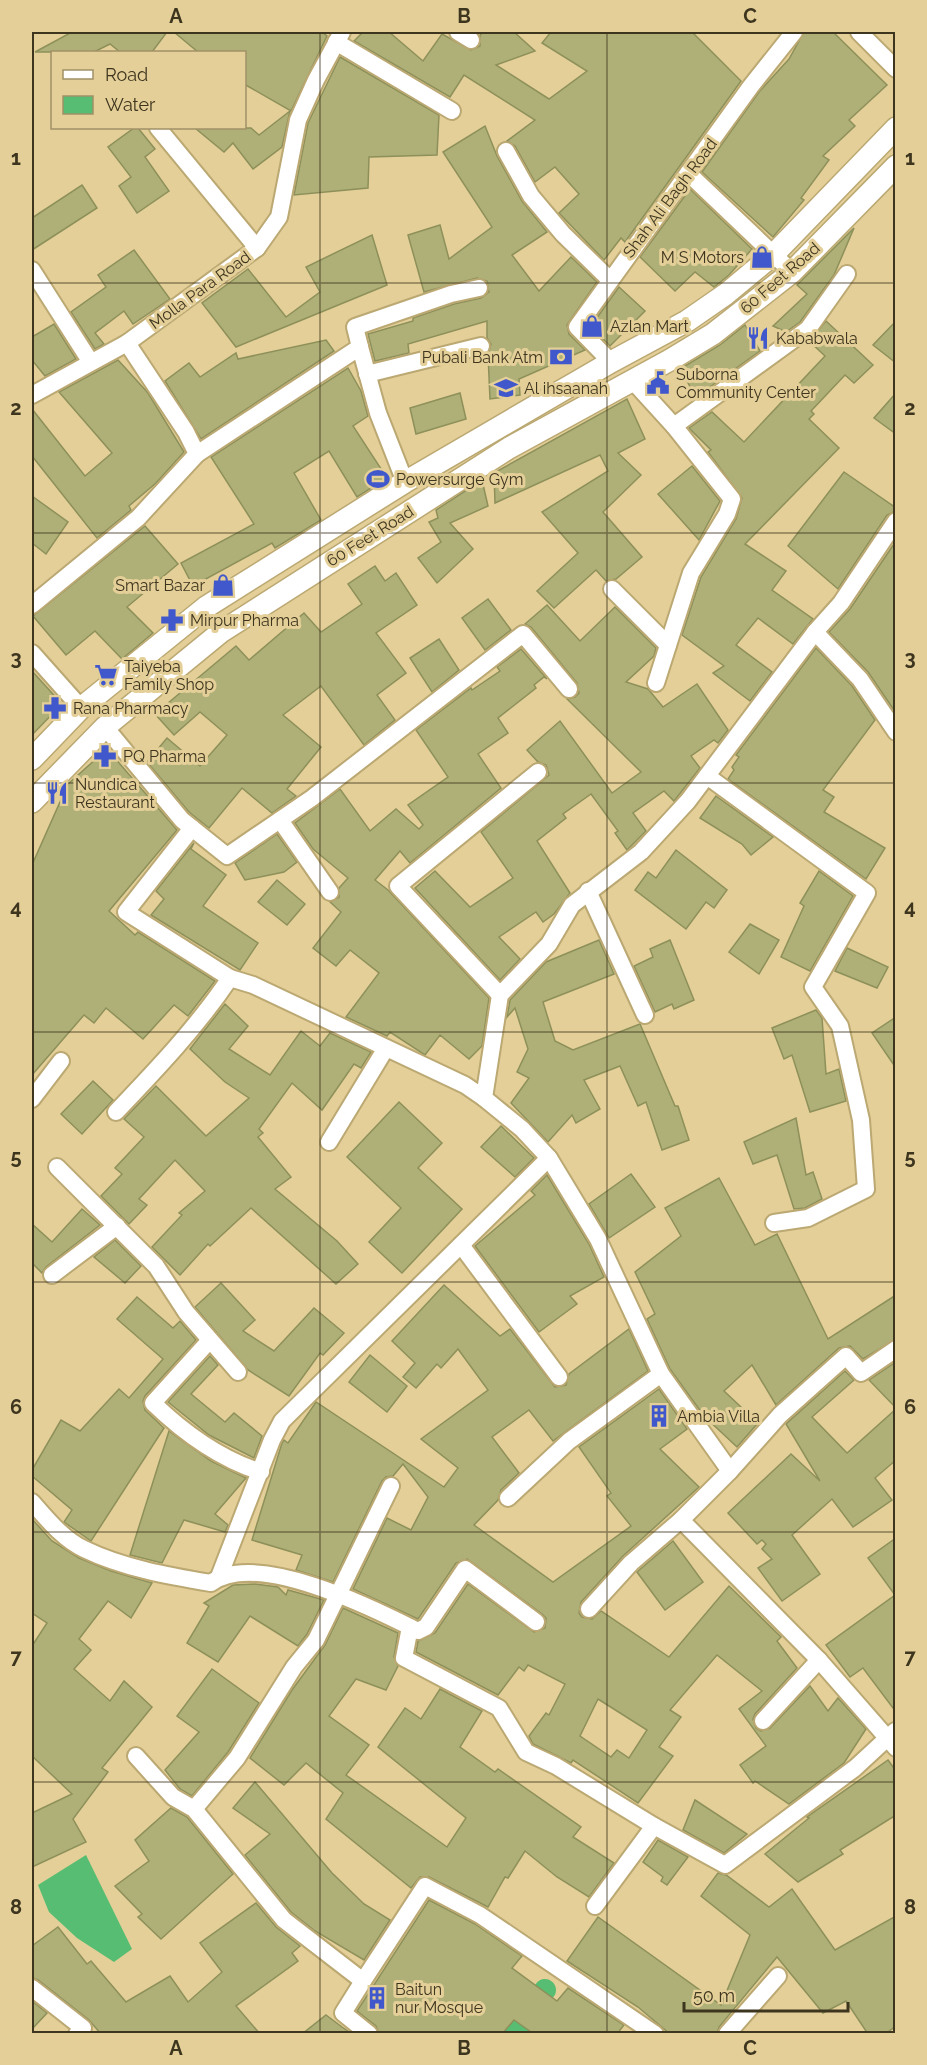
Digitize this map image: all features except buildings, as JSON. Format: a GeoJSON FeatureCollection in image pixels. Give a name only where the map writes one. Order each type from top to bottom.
{"type":"FeatureCollection","features":[{"type":"Feature","properties":{"kind":"street","name":"Shah Ali Bagh Road"},"geometry":{"type":"LineString","coordinates":[[610,362],[577,327],[777,51],[794,32]]}},
{"type":"Feature","properties":{"kind":"street"},"geometry":{"type":"LineString","coordinates":[[859,32],[896,69]]}},
{"type":"Feature","properties":{"kind":"street"},"geometry":{"type":"LineString","coordinates":[[339,37],[452,111]]}},
{"type":"Feature","properties":{"kind":"street","name":"Molla Para Road"},"geometry":{"type":"LineString","coordinates":[[32,395],[126,343],[257,248],[279,217],[298,120],[339,37]]}},
{"type":"Feature","properties":{"kind":"street","name":"60 Feet Road"},"geometry":{"type":"LineString","coordinates":[[32,759],[81,708],[206,607],[405,483],[610,362],[671,330],[726,294],[774,254],[896,128]]}},
{"type":"Feature","properties":{"kind":"street"},"geometry":{"type":"LineString","coordinates":[[159,129],[257,248]]}},
{"type":"Feature","properties":{"kind":"street"},"geometry":{"type":"LineString","coordinates":[[506,151],[531,196],[563,234],[609,280]]}},
{"type":"Feature","properties":{"kind":"street","name":"60 Feet Road"},"geometry":{"type":"LineString","coordinates":[[32,802],[105,727],[221,632],[509,448],[684,352],[760,299],[792,272],[896,166]]}},
{"type":"Feature","properties":{"kind":"street"},"geometry":{"type":"LineString","coordinates":[[688,173],[792,272]]}},
{"type":"Feature","properties":{"kind":"street"},"geometry":{"type":"LineString","coordinates":[[32,270],[90,361]]}},
{"type":"Feature","properties":{"kind":"street"},"geometry":{"type":"LineString","coordinates":[[674,426],[808,329],[846,274]]}},
{"type":"Feature","properties":{"kind":"street"},"geometry":{"type":"LineString","coordinates":[[405,483],[378,413],[355,327],[451,294],[479,288]]}},
{"type":"Feature","properties":{"kind":"street"},"geometry":{"type":"LineString","coordinates":[[671,330],[684,352]]}},
{"type":"Feature","properties":{"kind":"street"},"geometry":{"type":"LineString","coordinates":[[126,343],[186,432],[197,454]]}},
{"type":"Feature","properties":{"kind":"street"},"geometry":{"type":"LineString","coordinates":[[367,374],[481,346]]}},
{"type":"Feature","properties":{"kind":"street"},"geometry":{"type":"LineString","coordinates":[[32,605],[138,518],[197,454],[360,348]]}},
{"type":"Feature","properties":{"kind":"street"},"geometry":{"type":"LineString","coordinates":[[633,381],[674,426],[732,499],[727,514],[691,573],[656,683]]}},
{"type":"Feature","properties":{"kind":"street"},"geometry":{"type":"LineString","coordinates":[[484,1098],[500,995],[549,944],[572,905],[641,852],[707,776],[815,632],[841,603],[896,521]]}},
{"type":"Feature","properties":{"kind":"street"},"geometry":{"type":"LineString","coordinates":[[289,556],[303,579]]}},
{"type":"Feature","properties":{"kind":"street"},"geometry":{"type":"LineString","coordinates":[[612,588],[668,645]]}},
{"type":"Feature","properties":{"kind":"street"},"geometry":{"type":"LineString","coordinates":[[815,632],[860,679],[896,732]]}},
{"type":"Feature","properties":{"kind":"street"},"geometry":{"type":"LineString","coordinates":[[105,727],[182,820],[227,856],[312,798],[524,634],[569,689]]}},
{"type":"Feature","properties":{"kind":"street"},"geometry":{"type":"LineString","coordinates":[[32,653],[81,708]]}},
{"type":"Feature","properties":{"kind":"street"},"geometry":{"type":"LineString","coordinates":[[500,995],[398,886],[538,772]]}},
{"type":"Feature","properties":{"kind":"street"},"geometry":{"type":"LineString","coordinates":[[707,776],[867,893],[813,987],[840,1026],[861,1120],[866,1189],[808,1218],[774,1223]]}},
{"type":"Feature","properties":{"kind":"street"},"geometry":{"type":"LineString","coordinates":[[280,820],[330,892]]}},
{"type":"Feature","properties":{"kind":"street"},"geometry":{"type":"LineString","coordinates":[[192,828],[126,912],[230,978],[253,985],[465,1084],[522,1129],[549,1158],[598,1239],[661,1374],[730,1471]]}},
{"type":"Feature","properties":{"kind":"street"},"geometry":{"type":"LineString","coordinates":[[588,891],[645,1015]]}},
{"type":"Feature","properties":{"kind":"street"},"geometry":{"type":"LineString","coordinates":[[116,1112],[209,1010],[230,978]]}},
{"type":"Feature","properties":{"kind":"street"},"geometry":{"type":"LineString","coordinates":[[329,1142],[386,1048]]}},
{"type":"Feature","properties":{"kind":"street"},"geometry":{"type":"LineString","coordinates":[[32,1099],[62,1061]]}},
{"type":"Feature","properties":{"kind":"street"},"geometry":{"type":"LineString","coordinates":[[219,1577],[272,1440],[282,1421],[549,1158]]}},
{"type":"Feature","properties":{"kind":"street"},"geometry":{"type":"LineString","coordinates":[[57,1167],[156,1266],[186,1312],[238,1372]]}},
{"type":"Feature","properties":{"kind":"street"},"geometry":{"type":"LineString","coordinates":[[52,1275],[117,1226]]}},
{"type":"Feature","properties":{"kind":"street"},"geometry":{"type":"LineString","coordinates":[[461,1245],[559,1377]]}},
{"type":"Feature","properties":{"kind":"street"},"geometry":{"type":"LineString","coordinates":[[210,1340],[153,1403],[174,1424],[232,1463],[261,1472]]}},
{"type":"Feature","properties":{"kind":"street"},"geometry":{"type":"LineString","coordinates":[[590,1609],[631,1563],[681,1520],[730,1471],[780,1415],[846,1356],[861,1373],[896,1349]]}},
{"type":"Feature","properties":{"kind":"street"},"geometry":{"type":"LineString","coordinates":[[508,1498],[569,1441],[661,1374]]}},
{"type":"Feature","properties":{"kind":"street"},"geometry":{"type":"LineString","coordinates":[[194,1809],[237,1758],[294,1667],[316,1640],[391,1486]]}},
{"type":"Feature","properties":{"kind":"street"},"geometry":{"type":"LineString","coordinates":[[32,1502],[63,1534],[83,1549],[164,1575],[211,1583],[219,1577],[236,1572],[280,1577],[339,1593],[418,1631],[426,1627],[465,1569],[536,1622]]}},
{"type":"Feature","properties":{"kind":"street"},"geometry":{"type":"LineString","coordinates":[[410,1627],[404,1658],[499,1708],[526,1752],[556,1766],[654,1826],[725,1865],[892,1738],[681,1520]]}},
{"type":"Feature","properties":{"kind":"street"},"geometry":{"type":"LineString","coordinates":[[763,1721],[819,1660]]}},
{"type":"Feature","properties":{"kind":"street"},"geometry":{"type":"LineString","coordinates":[[136,1756],[173,1797],[194,1809],[284,1920],[363,1981]]}},
{"type":"Feature","properties":{"kind":"street"},"geometry":{"type":"LineString","coordinates":[[595,1906],[654,1826]]}},
{"type":"Feature","properties":{"kind":"street"},"geometry":{"type":"LineString","coordinates":[[369,2034],[343,2013],[425,1886],[480,1915],[655,2034]]}},
{"type":"Feature","properties":{"kind":"street"},"geometry":{"type":"LineString","coordinates":[[728,2034],[778,1976]]}},
{"type":"Feature","properties":{"kind":"street"},"geometry":{"type":"LineString","coordinates":[[32,1988],[83,2028],[77,2034]]}},
{"type":"Feature","properties":{"kind":"water"},"geometry":{"type":"Polygon","coordinates":[[[86,1855],[132,1949],[114,1962],[77,1938],[49,1912],[38,1885],[86,1855]]]}},
{"type":"Feature","properties":{"kind":"waterway"},"geometry":{"type":"LineString","coordinates":[[512,2034],[545,1990]]}},
{"type":"Feature","properties":{"kind":"place","name":"M S Motors"},"geometry":{"type":"Point","coordinates":[762,257]}},
{"type":"Feature","properties":{"kind":"place","name":"Azlan Mart"},"geometry":{"type":"Point","coordinates":[592,326]}},
{"type":"Feature","properties":{"kind":"place","name":"Kababwala"},"geometry":{"type":"Point","coordinates":[758,338]}},
{"type":"Feature","properties":{"kind":"place","name":"Pubali Bank Atm"},"geometry":{"type":"Point","coordinates":[561,357]}},
{"type":"Feature","properties":{"kind":"place","name":"Suborna Community Center"},"geometry":{"type":"Point","coordinates":[658,383]}},
{"type":"Feature","properties":{"kind":"place","name":"Al ihsaanah"},"geometry":{"type":"Point","coordinates":[506,388]}},
{"type":"Feature","properties":{"kind":"place","name":"Powersurge Gym"},"geometry":{"type":"Point","coordinates":[378,479]}},
{"type":"Feature","properties":{"kind":"place","name":"Smart Bazar"},"geometry":{"type":"Point","coordinates":[223,585]}},
{"type":"Feature","properties":{"kind":"place","name":"Mirpur Pharma"},"geometry":{"type":"Point","coordinates":[172,620]}},
{"type":"Feature","properties":{"kind":"place","name":"Taiyeba Family Shop"},"geometry":{"type":"Point","coordinates":[106,675]}},
{"type":"Feature","properties":{"kind":"place","name":"Rana Pharmacy"},"geometry":{"type":"Point","coordinates":[55,708]}},
{"type":"Feature","properties":{"kind":"place","name":"PQ Pharma"},"geometry":{"type":"Point","coordinates":[105,756]}},
{"type":"Feature","properties":{"kind":"place","name":"Nundica Restaurant"},"geometry":{"type":"Point","coordinates":[57,793]}},
{"type":"Feature","properties":{"kind":"place","name":"Ambia Villa"},"geometry":{"type":"Point","coordinates":[659,1416]}},
{"type":"Feature","properties":{"kind":"place","name":"Baitun nur Mosque"},"geometry":{"type":"Point","coordinates":[377,1998]}}]}
